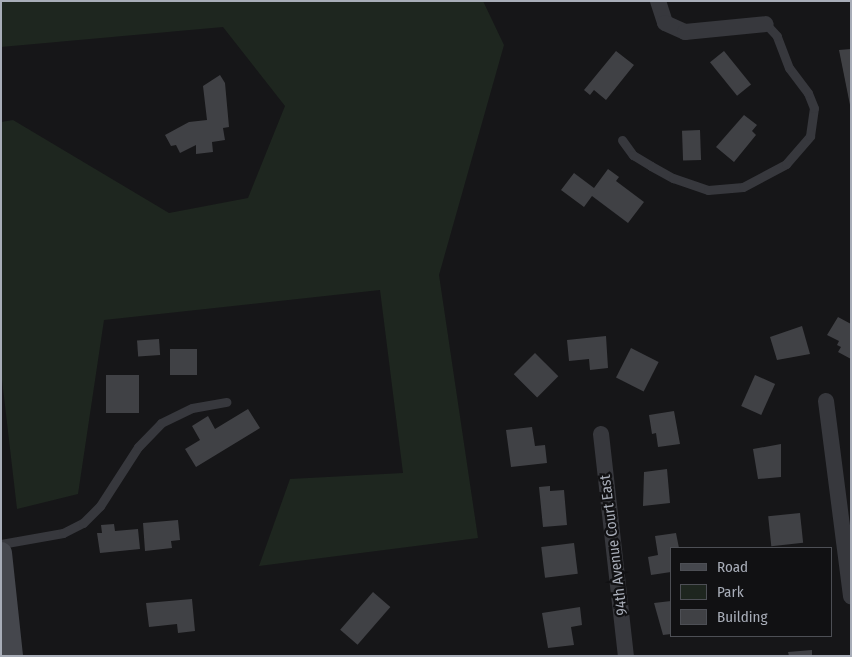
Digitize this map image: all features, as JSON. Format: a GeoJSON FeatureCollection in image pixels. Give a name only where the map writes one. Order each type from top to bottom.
{"type":"FeatureCollection","features":[{"type":"Feature","properties":{"kind":"street"},"geometry":{"type":"LineString","coordinates":[[658,1],[665,23],[685,32],[766,24]]}},
{"type":"Feature","properties":{"kind":"street"},"geometry":{"type":"LineString","coordinates":[[826,402],[851,579],[851,596]]}},
{"type":"Feature","properties":{"kind":"street","name":"94th Avenue Court East"},"geometry":{"type":"LineString","coordinates":[[601,434],[626,656]]}},
{"type":"Feature","properties":{"kind":"street"},"geometry":{"type":"LineString","coordinates":[[1,553],[12,656]]}},
{"type":"Feature","properties":{"kind":"lane"},"geometry":{"type":"LineString","coordinates":[[622,140],[634,154],[651,166],[673,178],[708,190],[743,188],[786,164],[810,136],[814,108],[808,93],[789,68],[777,36],[766,24]]}},
{"type":"Feature","properties":{"kind":"lane"},"geometry":{"type":"LineString","coordinates":[[1,544],[63,533],[83,523],[100,506],[138,447],[161,423],[192,408],[226,402]]}},
{"type":"Feature","properties":{"kind":"green space"},"geometry":{"type":"Polygon","coordinates":[[[1,1],[483,1],[504,45],[439,275],[478,538],[259,566],[290,479],[403,473],[380,290],[104,320],[78,494],[17,509],[1,371],[1,122],[13,120],[169,213],[248,198],[285,106],[223,27],[1,47],[1,1]]]}},
{"type":"Feature","properties":{"kind":"building"},"geometry":{"type":"Polygon","coordinates":[[[851,49],[851,105],[850,105],[839,50],[851,49]]]}},
{"type":"Feature","properties":{"kind":"building"},"geometry":{"type":"Polygon","coordinates":[[[616,51],[634,65],[606,100],[594,90],[590,95],[584,90],[616,51]]]}},
{"type":"Feature","properties":{"kind":"building"},"geometry":{"type":"Polygon","coordinates":[[[724,51],[751,84],[737,96],[710,62],[724,51]]]}},
{"type":"Feature","properties":{"kind":"building"},"geometry":{"type":"Polygon","coordinates":[[[220,75],[225,83],[229,127],[223,128],[225,140],[212,142],[213,152],[196,154],[196,145],[180,153],[176,145],[171,146],[165,135],[189,122],[207,120],[203,86],[220,75]]]}},
{"type":"Feature","properties":{"kind":"building"},"geometry":{"type":"Polygon","coordinates":[[[744,115],[757,125],[752,131],[756,135],[734,162],[716,147],[744,115]]]}},
{"type":"Feature","properties":{"kind":"building"},"geometry":{"type":"Polygon","coordinates":[[[700,130],[701,160],[683,161],[682,131],[700,130]]]}},
{"type":"Feature","properties":{"kind":"building"},"geometry":{"type":"Polygon","coordinates":[[[608,169],[619,177],[616,181],[644,202],[628,223],[592,196],[584,207],[561,190],[574,173],[594,188],[608,169]]]}},
{"type":"Feature","properties":{"kind":"building"},"geometry":{"type":"Polygon","coordinates":[[[838,317],[851,324],[851,359],[838,352],[841,347],[837,345],[839,341],[827,335],[838,317]]]}},
{"type":"Feature","properties":{"kind":"building"},"geometry":{"type":"Polygon","coordinates":[[[802,326],[810,354],[777,360],[770,337],[802,326]]]}},
{"type":"Feature","properties":{"kind":"building"},"geometry":{"type":"Polygon","coordinates":[[[606,336],[608,368],[590,370],[589,359],[569,361],[567,340],[606,336]]]}},
{"type":"Feature","properties":{"kind":"building"},"geometry":{"type":"Polygon","coordinates":[[[159,339],[160,355],[138,356],[137,341],[159,339]]]}},
{"type":"Feature","properties":{"kind":"building"},"geometry":{"type":"Polygon","coordinates":[[[631,348],[659,362],[644,391],[616,377],[631,348]]]}},
{"type":"Feature","properties":{"kind":"building"},"geometry":{"type":"Polygon","coordinates":[[[170,349],[197,349],[197,375],[170,375],[170,349]]]}},
{"type":"Feature","properties":{"kind":"building"},"geometry":{"type":"Polygon","coordinates":[[[535,353],[558,376],[537,398],[514,374],[535,353]]]}},
{"type":"Feature","properties":{"kind":"building"},"geometry":{"type":"Polygon","coordinates":[[[106,375],[139,375],[139,413],[106,413],[106,375]]]}},
{"type":"Feature","properties":{"kind":"building"},"geometry":{"type":"Polygon","coordinates":[[[755,375],[775,384],[761,415],[741,406],[755,375]]]}},
{"type":"Feature","properties":{"kind":"building"},"geometry":{"type":"Polygon","coordinates":[[[248,409],[260,428],[196,467],[185,449],[200,440],[192,426],[208,416],[215,429],[248,409]]]}},
{"type":"Feature","properties":{"kind":"building"},"geometry":{"type":"Polygon","coordinates":[[[674,411],[680,444],[658,447],[656,433],[652,434],[649,415],[674,411]]]}},
{"type":"Feature","properties":{"kind":"building"},"geometry":{"type":"Polygon","coordinates":[[[532,427],[535,446],[545,445],[547,463],[511,467],[506,430],[532,427]]]}},
{"type":"Feature","properties":{"kind":"building"},"geometry":{"type":"Polygon","coordinates":[[[781,444],[781,477],[758,479],[753,449],[781,444]]]}},
{"type":"Feature","properties":{"kind":"building"},"geometry":{"type":"Polygon","coordinates":[[[667,469],[670,503],[643,506],[644,472],[667,469]]]}},
{"type":"Feature","properties":{"kind":"building"},"geometry":{"type":"Polygon","coordinates":[[[550,486],[550,491],[564,490],[567,525],[543,527],[539,487],[550,486]]]}},
{"type":"Feature","properties":{"kind":"building"},"geometry":{"type":"Polygon","coordinates":[[[800,513],[803,543],[771,546],[768,516],[800,513]]]}},
{"type":"Feature","properties":{"kind":"building"},"geometry":{"type":"Polygon","coordinates":[[[178,520],[180,540],[171,541],[172,548],[145,551],[143,523],[178,520]]]}},
{"type":"Feature","properties":{"kind":"building"},"geometry":{"type":"Polygon","coordinates":[[[114,524],[115,531],[138,529],[140,549],[100,553],[97,533],[102,533],[101,525],[114,524]]]}},
{"type":"Feature","properties":{"kind":"building"},"geometry":{"type":"Polygon","coordinates":[[[676,533],[679,547],[670,547],[670,572],[651,575],[648,557],[658,555],[655,536],[676,533]]]}},
{"type":"Feature","properties":{"kind":"building"},"geometry":{"type":"Polygon","coordinates":[[[574,543],[578,574],[545,578],[541,547],[574,543]]]}},
{"type":"Feature","properties":{"kind":"building"},"geometry":{"type":"Polygon","coordinates":[[[373,592],[390,607],[358,645],[340,630],[373,592]]]}},
{"type":"Feature","properties":{"kind":"building"},"geometry":{"type":"Polygon","coordinates":[[[192,599],[195,631],[178,633],[177,624],[149,627],[146,603],[192,599]]]}},
{"type":"Feature","properties":{"kind":"building"},"geometry":{"type":"Polygon","coordinates":[[[670,601],[670,634],[663,635],[654,603],[670,601]]]}},
{"type":"Feature","properties":{"kind":"building"},"geometry":{"type":"Polygon","coordinates":[[[580,607],[582,625],[571,627],[574,645],[548,648],[542,613],[580,607]]]}},
{"type":"Feature","properties":{"kind":"building"},"geometry":{"type":"Polygon","coordinates":[[[812,650],[812,656],[789,656],[788,652],[812,650]]]}}]}
